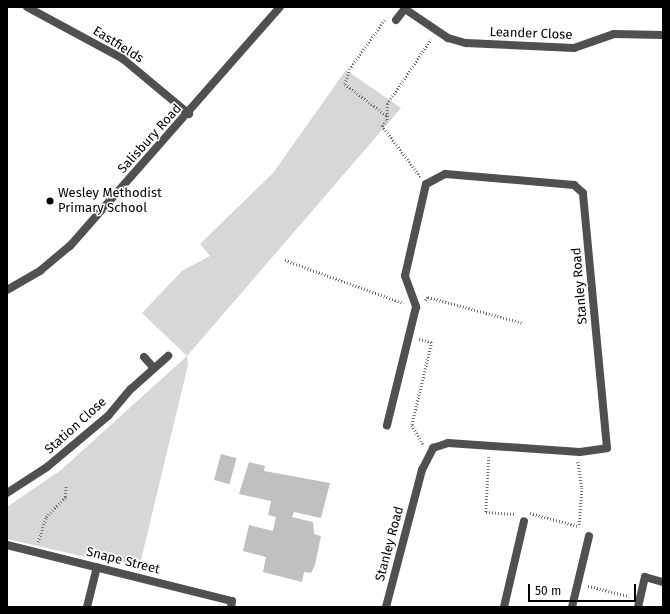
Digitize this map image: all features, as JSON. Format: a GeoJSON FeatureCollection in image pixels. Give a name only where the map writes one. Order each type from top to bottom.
{"type":"FeatureCollection","features":[{"type":"Feature","properties":{"kind":"street","name":"Eastfields"},"geometry":{"type":"LineString","coordinates":[[27,7],[123,60],[189,114]]}},
{"type":"Feature","properties":{"kind":"street","name":"Salisbury Road"},"geometry":{"type":"LineString","coordinates":[[7,290],[41,270],[70,246],[189,114],[280,7]]}},
{"type":"Feature","properties":{"kind":"street","name":"Leander Close"},"geometry":{"type":"LineString","coordinates":[[396,20],[405,8],[436,31],[466,43],[574,48],[614,34],[663,35]]}},
{"type":"Feature","properties":{"kind":"street","name":"Stanley Road"},"geometry":{"type":"LineString","coordinates":[[386,607],[429,453],[448,443],[576,452],[607,448],[583,193],[574,185],[445,174],[426,184]]}},
{"type":"Feature","properties":{"kind":"street"},"geometry":{"type":"LineString","coordinates":[[387,425],[416,304],[405,276],[426,184]]}},
{"type":"Feature","properties":{"kind":"street","name":"Station Close"},"geometry":{"type":"LineString","coordinates":[[7,493],[47,467],[108,416],[131,388],[168,356]]}},
{"type":"Feature","properties":{"kind":"street"},"geometry":{"type":"LineString","coordinates":[[144,357],[154,368]]}},
{"type":"Feature","properties":{"kind":"street"},"geometry":{"type":"LineString","coordinates":[[504,607],[525,518]]}},
{"type":"Feature","properties":{"kind":"street"},"geometry":{"type":"LineString","coordinates":[[572,607],[589,536]]}},
{"type":"Feature","properties":{"kind":"street","name":"Snape Street"},"geometry":{"type":"LineString","coordinates":[[7,545],[97,567],[232,604]]}},
{"type":"Feature","properties":{"kind":"street"},"geometry":{"type":"LineString","coordinates":[[87,607],[97,567]]}},
{"type":"Feature","properties":{"kind":"street"},"geometry":{"type":"LineString","coordinates":[[639,603],[645,578],[663,582]]}},
{"type":"Feature","properties":{"kind":"path"},"geometry":{"type":"LineString","coordinates":[[387,117],[345,84],[350,68],[390,13]]}},
{"type":"Feature","properties":{"kind":"path"},"geometry":{"type":"LineString","coordinates":[[426,184],[382,126],[387,117],[387,104],[436,31]]}},
{"type":"Feature","properties":{"kind":"path"},"geometry":{"type":"LineString","coordinates":[[409,336],[432,342],[412,425],[429,453]]}},
{"type":"Feature","properties":{"kind":"path"},"geometry":{"type":"LineString","coordinates":[[490,446],[486,512],[525,518],[534,512],[579,527],[589,536]]}},
{"type":"Feature","properties":{"kind":"path"},"geometry":{"type":"LineString","coordinates":[[576,452],[582,488],[579,527]]}},
{"type":"Feature","properties":{"kind":"path"},"geometry":{"type":"LineString","coordinates":[[36,552],[46,517],[65,497],[66,486]]}},
{"type":"Feature","properties":{"kind":"path"},"geometry":{"type":"LineString","coordinates":[[578,584],[639,603]]}},
{"type":"Feature","properties":{"kind":"shaded area"},"geometry":{"type":"Polygon","coordinates":[[[346,70],[401,108],[187,356],[142,313],[183,270],[210,256],[200,244],[273,173],[346,70]]]}},
{"type":"Feature","properties":{"kind":"shaded area"},"geometry":{"type":"Polygon","coordinates":[[[187,356],[188,365],[140,564],[99,560],[7,539],[7,507],[61,470],[187,356]]]}},
{"type":"Feature","properties":{"kind":"building"},"geometry":{"type":"Polygon","coordinates":[[[221,454],[236,458],[229,484],[214,480],[221,454]]]}},
{"type":"Feature","properties":{"kind":"building"},"geometry":{"type":"Polygon","coordinates":[[[249,462],[265,466],[264,471],[330,483],[321,518],[294,512],[292,517],[313,522],[314,534],[321,536],[315,565],[311,573],[304,572],[302,582],[263,572],[266,557],[243,551],[249,525],[273,531],[276,517],[268,515],[271,501],[239,494],[249,462]]]}},
{"type":"Feature","properties":{"kind":"place","name":"Wesley Methodist Primary School"},"geometry":{"type":"Point","coordinates":[50,201]}}]}
